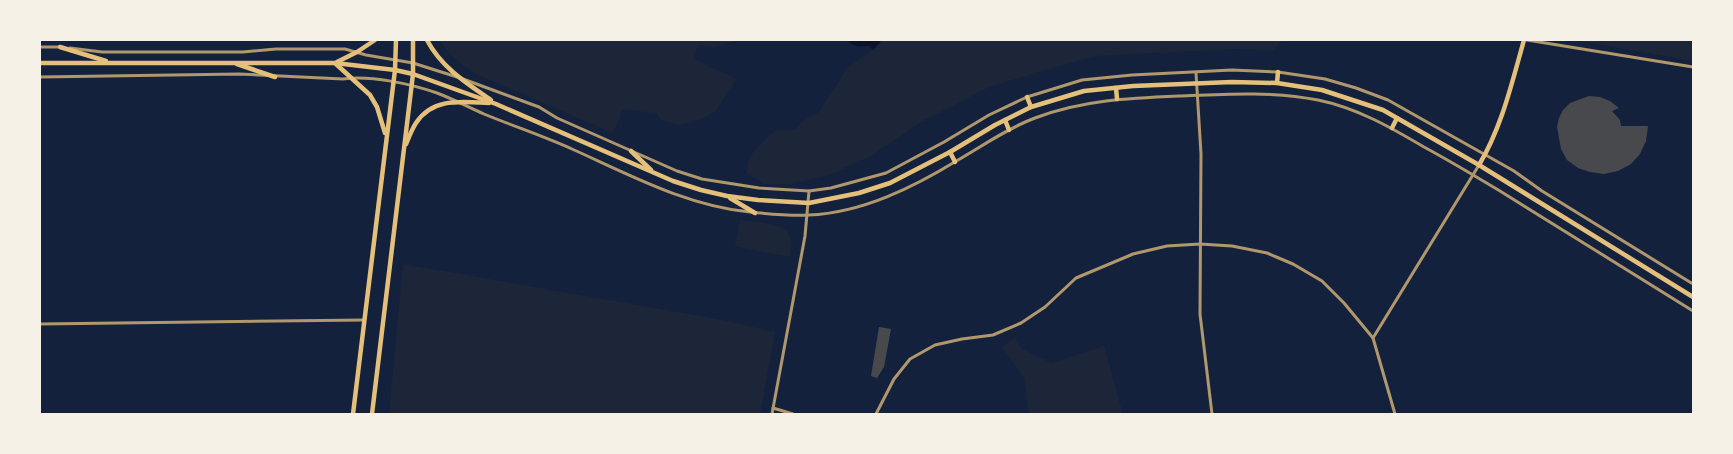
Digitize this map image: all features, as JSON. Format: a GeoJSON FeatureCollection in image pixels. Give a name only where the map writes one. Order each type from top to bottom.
{"type":"FeatureCollection","features":[{"type":"Feature","properties":{"kind":"main road"},"geometry":{"type":"LineString","coordinates":[[335,63],[375,40]]}},
{"type":"Feature","properties":{"kind":"main road"},"geometry":{"type":"LineString","coordinates":[[353,414],[395,70],[396,40]]}},
{"type":"Feature","properties":{"kind":"main road"},"geometry":{"type":"LineString","coordinates":[[372,414],[413,74],[414,40]]}},
{"type":"Feature","properties":{"kind":"main road"},"geometry":{"type":"LineString","coordinates":[[427,40],[433,52],[443,64],[496,104]]}},
{"type":"Feature","properties":{"kind":"main road"},"geometry":{"type":"LineString","coordinates":[[1479,165],[1485,155],[1507,100],[1526,40]]}},
{"type":"Feature","properties":{"kind":"main road"},"geometry":{"type":"LineString","coordinates":[[60,47],[112,63]]}},
{"type":"Feature","properties":{"kind":"main road"},"geometry":{"type":"LineString","coordinates":[[40,63],[335,63],[395,70],[413,74],[496,104],[673,182],[727,196],[809,203],[859,194],[890,183],[1031,107],[1084,91],[1232,82],[1277,83],[1322,90],[1383,110],[1479,165],[1693,297]]}},
{"type":"Feature","properties":{"kind":"main road"},"geometry":{"type":"LineString","coordinates":[[234,63],[275,77]]}},
{"type":"Feature","properties":{"kind":"main road"},"geometry":{"type":"LineString","coordinates":[[335,63],[370,95],[377,107],[386,136]]}},
{"type":"Feature","properties":{"kind":"main road"},"geometry":{"type":"LineString","coordinates":[[1277,83],[1278,72]]}},
{"type":"Feature","properties":{"kind":"main road"},"geometry":{"type":"LineString","coordinates":[[1116,88],[1117,99]]}},
{"type":"Feature","properties":{"kind":"main road"},"geometry":{"type":"LineString","coordinates":[[1027,96],[1031,107]]}},
{"type":"Feature","properties":{"kind":"main road"},"geometry":{"type":"LineString","coordinates":[[404,148],[417,122],[430,108],[442,103],[455,101],[496,104]]}},
{"type":"Feature","properties":{"kind":"main road"},"geometry":{"type":"LineString","coordinates":[[1392,128],[1397,118]]}},
{"type":"Feature","properties":{"kind":"main road"},"geometry":{"type":"LineString","coordinates":[[1005,120],[1010,130]]}},
{"type":"Feature","properties":{"kind":"main road"},"geometry":{"type":"LineString","coordinates":[[631,151],[654,173]]}},
{"type":"Feature","properties":{"kind":"main road"},"geometry":{"type":"LineString","coordinates":[[950,152],[955,162]]}},
{"type":"Feature","properties":{"kind":"main road"},"geometry":{"type":"LineString","coordinates":[[727,196],[755,213]]}},
{"type":"Feature","properties":{"kind":"street"},"geometry":{"type":"LineString","coordinates":[[1526,40],[1693,67]]}},
{"type":"Feature","properties":{"kind":"street"},"geometry":{"type":"LineString","coordinates":[[40,47],[60,47],[102,52],[243,52],[276,49],[345,49],[413,63],[460,78],[539,107],[557,118],[631,151],[677,171],[702,179],[759,188],[809,191],[846,184],[886,173],[989,115],[1027,96],[1082,80],[1132,75],[1232,70],[1278,72],[1324,79],[1388,100],[1514,170],[1542,191],[1693,284]]}},
{"type":"Feature","properties":{"kind":"street"},"geometry":{"type":"LineString","coordinates":[[1196,73],[1201,154],[1200,314],[1212,414]]}},
{"type":"Feature","properties":{"kind":"street"},"geometry":{"type":"LineString","coordinates":[[40,77],[222,74],[275,77],[357,77],[393,82],[436,92],[669,192],[726,209],[755,213],[808,215],[832,212],[895,194],[1035,118],[1087,102],[1232,93],[1276,94],[1319,101],[1379,120],[1474,175],[1693,311]]}},
{"type":"Feature","properties":{"kind":"street"},"geometry":{"type":"LineString","coordinates":[[1374,338],[1479,165]]}},
{"type":"Feature","properties":{"kind":"street"},"geometry":{"type":"LineString","coordinates":[[772,414],[808,215],[809,191]]}},
{"type":"Feature","properties":{"kind":"street"},"geometry":{"type":"LineString","coordinates":[[876,414],[894,379],[910,359],[935,345],[993,335],[1021,323],[1045,307],[1076,278],[1133,254],[1167,246],[1200,244],[1232,246],[1268,253],[1293,264],[1322,281],[1374,338],[1395,414]]}},
{"type":"Feature","properties":{"kind":"street"},"geometry":{"type":"LineString","coordinates":[[40,324],[364,320]]}},
{"type":"Feature","properties":{"kind":"street"},"geometry":{"type":"LineString","coordinates":[[773,408],[793,414]]}},
{"type":"Feature","properties":{"kind":"shaded area"},"geometry":{"type":"Polygon","coordinates":[[[440,40],[739,40],[714,47],[698,45],[694,59],[736,79],[716,111],[702,119],[679,125],[661,120],[656,113],[623,109],[613,133],[476,74],[451,55],[440,40]]]}},
{"type":"Feature","properties":{"kind":"shaded area"},"geometry":{"type":"Polygon","coordinates":[[[847,40],[882,40],[873,50],[869,46],[857,46],[847,40]]]}},
{"type":"Feature","properties":{"kind":"shaded area"},"geometry":{"type":"Polygon","coordinates":[[[882,40],[1282,40],[1273,50],[1233,49],[1095,56],[991,86],[919,123],[871,156],[829,175],[789,184],[764,184],[747,173],[749,160],[760,144],[776,130],[794,130],[804,120],[819,112],[847,68],[873,50],[882,40]]]}},
{"type":"Feature","properties":{"kind":"shaded area"},"geometry":{"type":"Polygon","coordinates":[[[1574,40],[1693,40],[1693,61],[1687,60],[1574,40]]]}},
{"type":"Feature","properties":{"kind":"shaded area"},"geometry":{"type":"Polygon","coordinates":[[[740,220],[771,224],[785,230],[791,241],[789,257],[735,246],[740,220]]]}},
{"type":"Feature","properties":{"kind":"shaded area"},"geometry":{"type":"Polygon","coordinates":[[[403,264],[723,320],[775,332],[760,414],[389,414],[403,264]]]}},
{"type":"Feature","properties":{"kind":"shaded area"},"geometry":{"type":"Polygon","coordinates":[[[1015,338],[1022,349],[1051,363],[1104,346],[1123,414],[1029,414],[1024,378],[1002,347],[1015,338]]]}},
{"type":"Feature","properties":{"kind":"building"},"geometry":{"type":"Polygon","coordinates":[[[1589,96],[1600,97],[1610,101],[1619,108],[1612,111],[1620,120],[1621,126],[1648,126],[1646,141],[1640,154],[1631,164],[1618,171],[1604,174],[1578,168],[1567,160],[1561,149],[1557,127],[1563,110],[1570,103],[1589,96]]]}},
{"type":"Feature","properties":{"kind":"building"},"geometry":{"type":"Polygon","coordinates":[[[879,327],[891,329],[884,367],[877,378],[871,376],[879,327]]]}}]}
